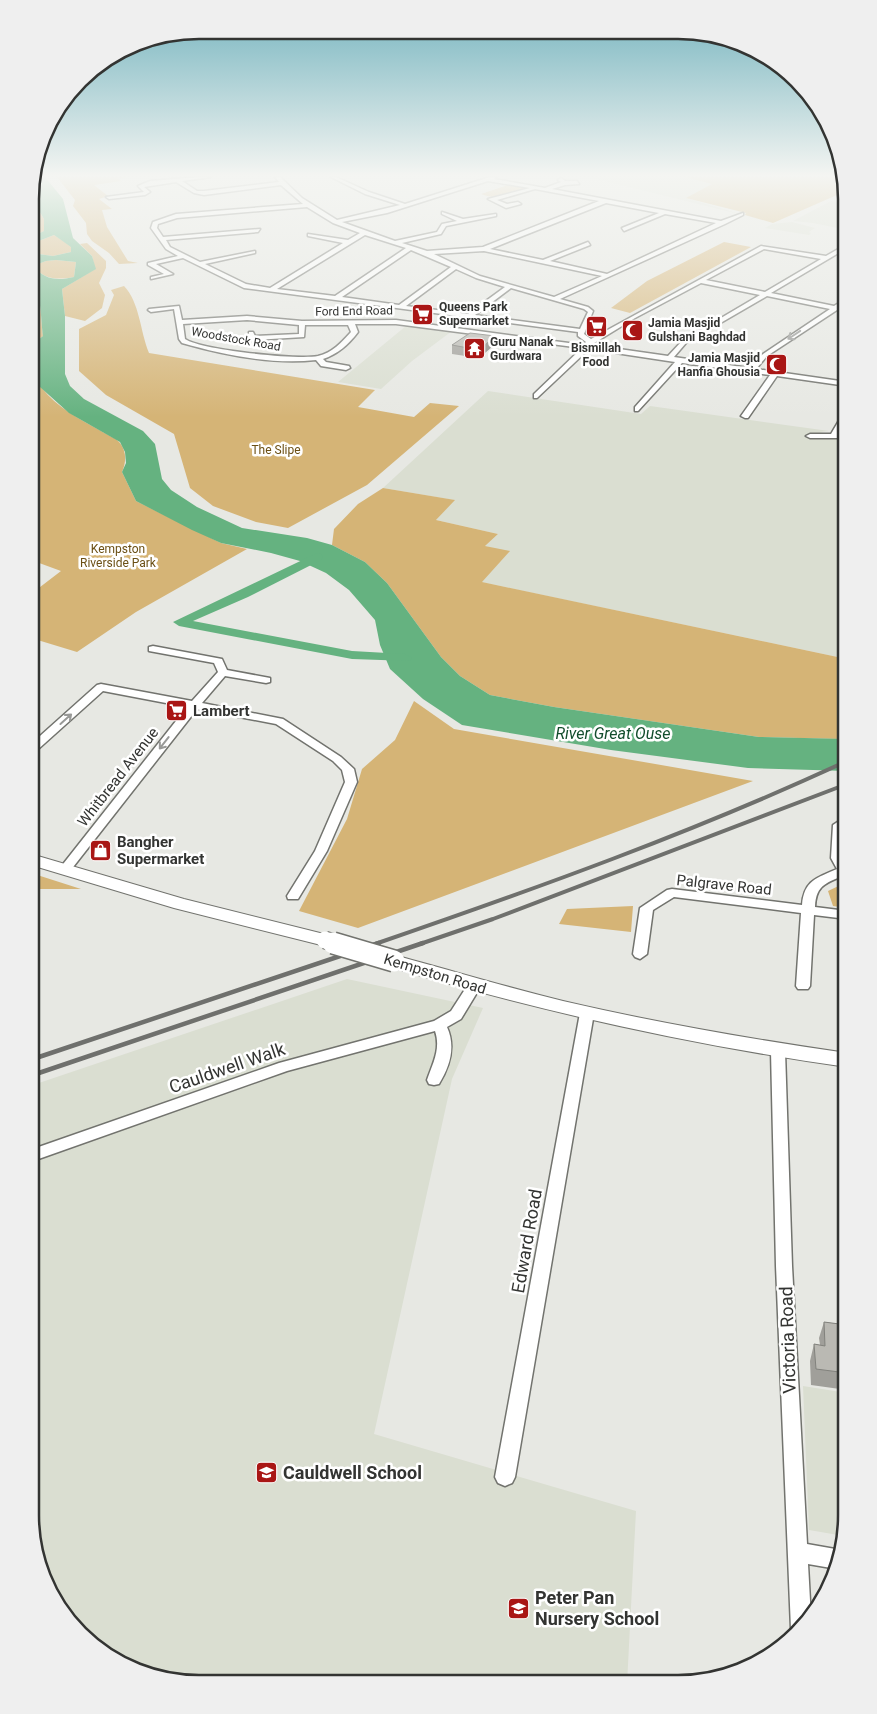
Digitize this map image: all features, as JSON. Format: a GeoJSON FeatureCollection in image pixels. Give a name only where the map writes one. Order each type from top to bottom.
{"type":"FeatureCollection","features":[{"type":"Feature","properties":{"kind":"main road","name":"Kempston Road"},"geometry":{"type":"LineString","coordinates":[[39,860],[111,885],[324,940],[474,986],[587,1013],[778,1051],[838,1059]]}},
{"type":"Feature","properties":{"kind":"street"},"geometry":{"type":"LineString","coordinates":[[153,278],[170,274],[150,264],[180,257]]}},
{"type":"Feature","properties":{"kind":"street"},"geometry":{"type":"LineString","coordinates":[[186,257],[244,286],[585,330]]}},
{"type":"Feature","properties":{"kind":"street"},"geometry":{"type":"LineString","coordinates":[[199,264],[231,257]]}},
{"type":"Feature","properties":{"kind":"street"},"geometry":{"type":"LineString","coordinates":[[272,289],[324,257]]}},
{"type":"Feature","properties":{"kind":"street"},"geometry":{"type":"LineString","coordinates":[[337,298],[397,257]]}},
{"type":"Feature","properties":{"kind":"street"},"geometry":{"type":"LineString","coordinates":[[436,257],[478,277],[590,311],[585,330],[580,335],[588,345]]}},
{"type":"Feature","properties":{"kind":"street"},"geometry":{"type":"LineString","coordinates":[[520,257],[608,276]]}},
{"type":"Feature","properties":{"kind":"street"},"geometry":{"type":"LineString","coordinates":[[543,262],[556,257]]}},
{"type":"Feature","properties":{"kind":"street"},"geometry":{"type":"LineString","coordinates":[[554,299],[649,257]]}},
{"type":"Feature","properties":{"kind":"street"},"geometry":{"type":"LineString","coordinates":[[537,396],[602,333],[744,257]]}},
{"type":"Feature","properties":{"kind":"street"},"geometry":{"type":"LineString","coordinates":[[820,257],[826,258]]}},
{"type":"Feature","properties":{"kind":"street"},"geometry":{"type":"LineString","coordinates":[[670,359],[684,342],[826,258]]}},
{"type":"Feature","properties":{"kind":"street"},"geometry":{"type":"LineString","coordinates":[[401,306],[456,266]]}},
{"type":"Feature","properties":{"kind":"street"},"geometry":{"type":"LineString","coordinates":[[700,281],[838,308]]}},
{"type":"Feature","properties":{"kind":"street"},"geometry":{"type":"LineString","coordinates":[[471,315],[509,287]]}},
{"type":"Feature","properties":{"kind":"street"},"geometry":{"type":"LineString","coordinates":[[751,370],[765,354],[838,306]]}},
{"type":"Feature","properties":{"kind":"street","name":"Woodstock Road"},"geometry":{"type":"LineString","coordinates":[[151,310],[177,307],[182,339],[191,344],[288,359],[318,358],[339,350],[355,332],[350,323]]}},
{"type":"Feature","properties":{"kind":"street","name":"Ford End Road"},"geometry":{"type":"LineString","coordinates":[[180,322],[247,318],[302,323],[407,322],[588,345],[670,359],[838,382]]}},
{"type":"Feature","properties":{"kind":"street"},"geometry":{"type":"LineString","coordinates":[[251,333],[252,338],[302,336],[302,323]]}},
{"type":"Feature","properties":{"kind":"street","name":"Woodstock Road"},"geometry":{"type":"LineString","coordinates":[[318,358],[324,364],[346,368]]}},
{"type":"Feature","properties":{"kind":"street"},"geometry":{"type":"LineString","coordinates":[[638,409],[680,360]]}},
{"type":"Feature","properties":{"kind":"street"},"geometry":{"type":"LineString","coordinates":[[745,416],[775,374]]}},
{"type":"Feature","properties":{"kind":"street"},"geometry":{"type":"LineString","coordinates":[[810,436],[834,436],[838,429]]}},
{"type":"Feature","properties":{"kind":"street"},"geometry":{"type":"LineString","coordinates":[[153,649],[218,661],[223,672],[266,680]]}},
{"type":"Feature","properties":{"kind":"street","name":"Whitbread Avenue"},"geometry":{"type":"LineString","coordinates":[[66,868],[194,705],[223,672]]}},
{"type":"Feature","properties":{"kind":"street"},"geometry":{"type":"LineString","coordinates":[[39,743],[101,688],[279,721],[338,758],[348,769],[351,782],[321,851],[293,896]]}},
{"type":"Feature","properties":{"kind":"street"},"geometry":{"type":"LineString","coordinates":[[838,842],[838,860]]}},
{"type":"Feature","properties":{"kind":"street"},"geometry":{"type":"LineString","coordinates":[[803,986],[806,910],[809,895],[814,885],[838,873]]}},
{"type":"Feature","properties":{"kind":"street","name":"Palgrave Road"},"geometry":{"type":"LineString","coordinates":[[640,954],[648,908],[672,893],[838,915]]}},
{"type":"Feature","properties":{"kind":"street","name":"Cauldwell Walk"},"geometry":{"type":"LineString","coordinates":[[39,1153],[284,1067],[439,1025],[456,1014],[474,986]]}},
{"type":"Feature","properties":{"kind":"street","name":"Edward Road"},"geometry":{"type":"LineString","coordinates":[[505,1477],[587,1013]]}},
{"type":"Feature","properties":{"kind":"street"},"geometry":{"type":"LineString","coordinates":[[434,1080],[444,1055],[446,1039],[439,1025]]}},
{"type":"Feature","properties":{"kind":"street","name":"Victoria Road"},"geometry":{"type":"LineString","coordinates":[[778,1051],[784,1266],[800,1619]]}},
{"type":"Feature","properties":{"kind":"street"},"geometry":{"type":"LineString","coordinates":[[797,1552],[832,1558]]}},
{"type":"Feature","properties":{"kind":"shaded area"},"geometry":{"type":"Polygon","coordinates":[[[406,326],[452,331],[412,361],[381,389],[338,382],[406,326]]]}},
{"type":"Feature","properties":{"kind":"shaded area"},"geometry":{"type":"Polygon","coordinates":[[[488,391],[641,414],[650,406],[829,431],[819,432],[838,435],[838,657],[481,582],[509,552],[485,546],[498,534],[436,520],[454,500],[383,488],[488,391]]]}},
{"type":"Feature","properties":{"kind":"shaded area"},"geometry":{"type":"Polygon","coordinates":[[[347,979],[483,1008],[452,1079],[374,1434],[636,1511],[627,1675],[178,1674],[157,1670],[119,1654],[101,1642],[86,1628],[72,1613],[51,1577],[42,1547],[39,1526],[39,1083],[347,979]]]}},
{"type":"Feature","properties":{"kind":"shaded area"},"geometry":{"type":"Polygon","coordinates":[[[803,1386],[838,1392],[837,1535],[809,1530],[803,1386]]]}},
{"type":"Feature","properties":{"kind":"green space"},"geometry":{"type":"Polygon","coordinates":[[[92,257],[102,257],[106,261],[106,268],[99,283],[105,295],[102,308],[85,321],[65,316],[62,289],[95,269],[92,257]]]}},
{"type":"Feature","properties":{"kind":"green space"},"geometry":{"type":"Polygon","coordinates":[[[113,257],[126,257],[128,261],[138,263],[119,264],[113,257]]]}},
{"type":"Feature","properties":{"kind":"green space"},"geometry":{"type":"Polygon","coordinates":[[[694,257],[733,257],[630,313],[611,308],[647,281],[694,257]]]}},
{"type":"Feature","properties":{"kind":"green space"},"geometry":{"type":"Polygon","coordinates":[[[46,261],[76,262],[74,277],[62,279],[42,274],[39,272],[39,264],[46,261]]]}},
{"type":"Feature","properties":{"kind":"green space","name":"The Slipe"},"geometry":{"type":"Polygon","coordinates":[[[124,286],[137,309],[149,353],[375,390],[358,407],[414,417],[430,403],[459,406],[367,485],[288,528],[256,522],[213,506],[190,488],[174,434],[106,395],[79,371],[79,329],[106,315],[114,295],[111,290],[124,286]]]}},
{"type":"Feature","properties":{"kind":"green space","name":"Kempston Riverside Park"},"geometry":{"type":"Polygon","coordinates":[[[39,296],[41,314],[43,336],[39,339],[39,296]]]}},
{"type":"Feature","properties":{"kind":"green space","name":"Kempston Riverside Park"},"geometry":{"type":"Polygon","coordinates":[[[39,383],[61,407],[120,443],[124,450],[125,458],[122,472],[136,501],[221,543],[247,549],[136,612],[77,652],[39,640],[39,588],[61,571],[39,563],[39,383]]]}},
{"type":"Feature","properties":{"kind":"green space"},"geometry":{"type":"Polygon","coordinates":[[[383,488],[455,500],[436,520],[498,534],[485,546],[510,551],[482,582],[838,657],[838,739],[759,737],[554,707],[490,695],[460,676],[441,657],[387,583],[365,562],[332,545],[334,529],[358,504],[383,488]]]}},
{"type":"Feature","properties":{"kind":"green space"},"geometry":{"type":"Polygon","coordinates":[[[414,701],[454,729],[753,781],[358,928],[299,911],[347,819],[362,769],[395,740],[414,701]]]}},
{"type":"Feature","properties":{"kind":"green space"},"geometry":{"type":"Polygon","coordinates":[[[39,876],[81,889],[39,889],[39,876]]]}},
{"type":"Feature","properties":{"kind":"green space"},"geometry":{"type":"Polygon","coordinates":[[[838,886],[838,907],[833,906],[828,891],[838,886]]]}},
{"type":"Feature","properties":{"kind":"green space"},"geometry":{"type":"Polygon","coordinates":[[[633,906],[631,932],[559,924],[567,909],[633,906]]]}},
{"type":"Feature","properties":{"kind":"water","name":"River Great Ouse"},"geometry":{"type":"Polygon","coordinates":[[[39,257],[92,257],[96,269],[62,289],[65,316],[65,374],[70,386],[84,399],[143,431],[155,444],[162,479],[171,490],[197,507],[242,528],[307,538],[332,545],[365,562],[387,583],[441,657],[460,676],[490,695],[554,707],[759,737],[838,739],[838,771],[748,768],[611,750],[462,725],[423,699],[390,669],[380,645],[375,620],[349,590],[326,573],[300,561],[221,543],[136,501],[122,472],[126,463],[125,452],[120,442],[69,413],[40,387],[39,339],[43,336],[39,272],[47,277],[57,279],[74,277],[76,262],[56,260],[39,264],[39,257]]]}},
{"type":"Feature","properties":{"kind":"building"},"geometry":{"type":"Polygon","coordinates":[[[470,333],[495,336],[479,350],[452,345],[470,333]]]}},
{"type":"Feature","properties":{"kind":"building"},"geometry":{"type":"Polygon","coordinates":[[[824,1322],[838,1324],[838,1372],[816,1369],[814,1344],[825,1346],[824,1322]]]}},
{"type":"Feature","properties":{"kind":"waterway"},"geometry":{"type":"LineString","coordinates":[[39,291],[50,289]]}},
{"type":"Feature","properties":{"kind":"waterway"},"geometry":{"type":"LineString","coordinates":[[317,557],[244,594],[179,622],[352,655],[405,658]]}},
{"type":"Feature","properties":{"kind":"railway"},"geometry":{"type":"LineString","coordinates":[[375,944],[614,859],[731,812],[838,765]]}},
{"type":"Feature","properties":{"kind":"railway"},"geometry":{"type":"LineString","coordinates":[[420,944],[493,919],[838,787]]}},
{"type":"Feature","properties":{"kind":"railway"},"geometry":{"type":"LineString","coordinates":[[39,1057],[379,943]]}},
{"type":"Feature","properties":{"kind":"railway"},"geometry":{"type":"LineString","coordinates":[[39,1073],[423,943]]}},
{"type":"Feature","properties":{"kind":"place","name":"Queens Park Supermarket"},"geometry":{"type":"Point","coordinates":[423,314]}},
{"type":"Feature","properties":{"kind":"place","name":"Bismillah Food"},"geometry":{"type":"Point","coordinates":[596,327]}},
{"type":"Feature","properties":{"kind":"place","name":"Jamia Masjid Gulshani Baghdad"},"geometry":{"type":"Point","coordinates":[632,330]}},
{"type":"Feature","properties":{"kind":"place","name":"Guru Nanak Gurdwara"},"geometry":{"type":"Point","coordinates":[474,349]}},
{"type":"Feature","properties":{"kind":"place","name":"Jamia Masjid Hanfia Ghousia"},"geometry":{"type":"Point","coordinates":[776,365]}},
{"type":"Feature","properties":{"kind":"place","name":"Lambert"},"geometry":{"type":"Point","coordinates":[177,711]}},
{"type":"Feature","properties":{"kind":"place","name":"Bangher Supermarket"},"geometry":{"type":"Point","coordinates":[101,851]}},
{"type":"Feature","properties":{"kind":"place","name":"Cauldwell School"},"geometry":{"type":"Point","coordinates":[267,1473]}},
{"type":"Feature","properties":{"kind":"place","name":"Peter Pan Nursery School"},"geometry":{"type":"Point","coordinates":[519,1608]}}]}
